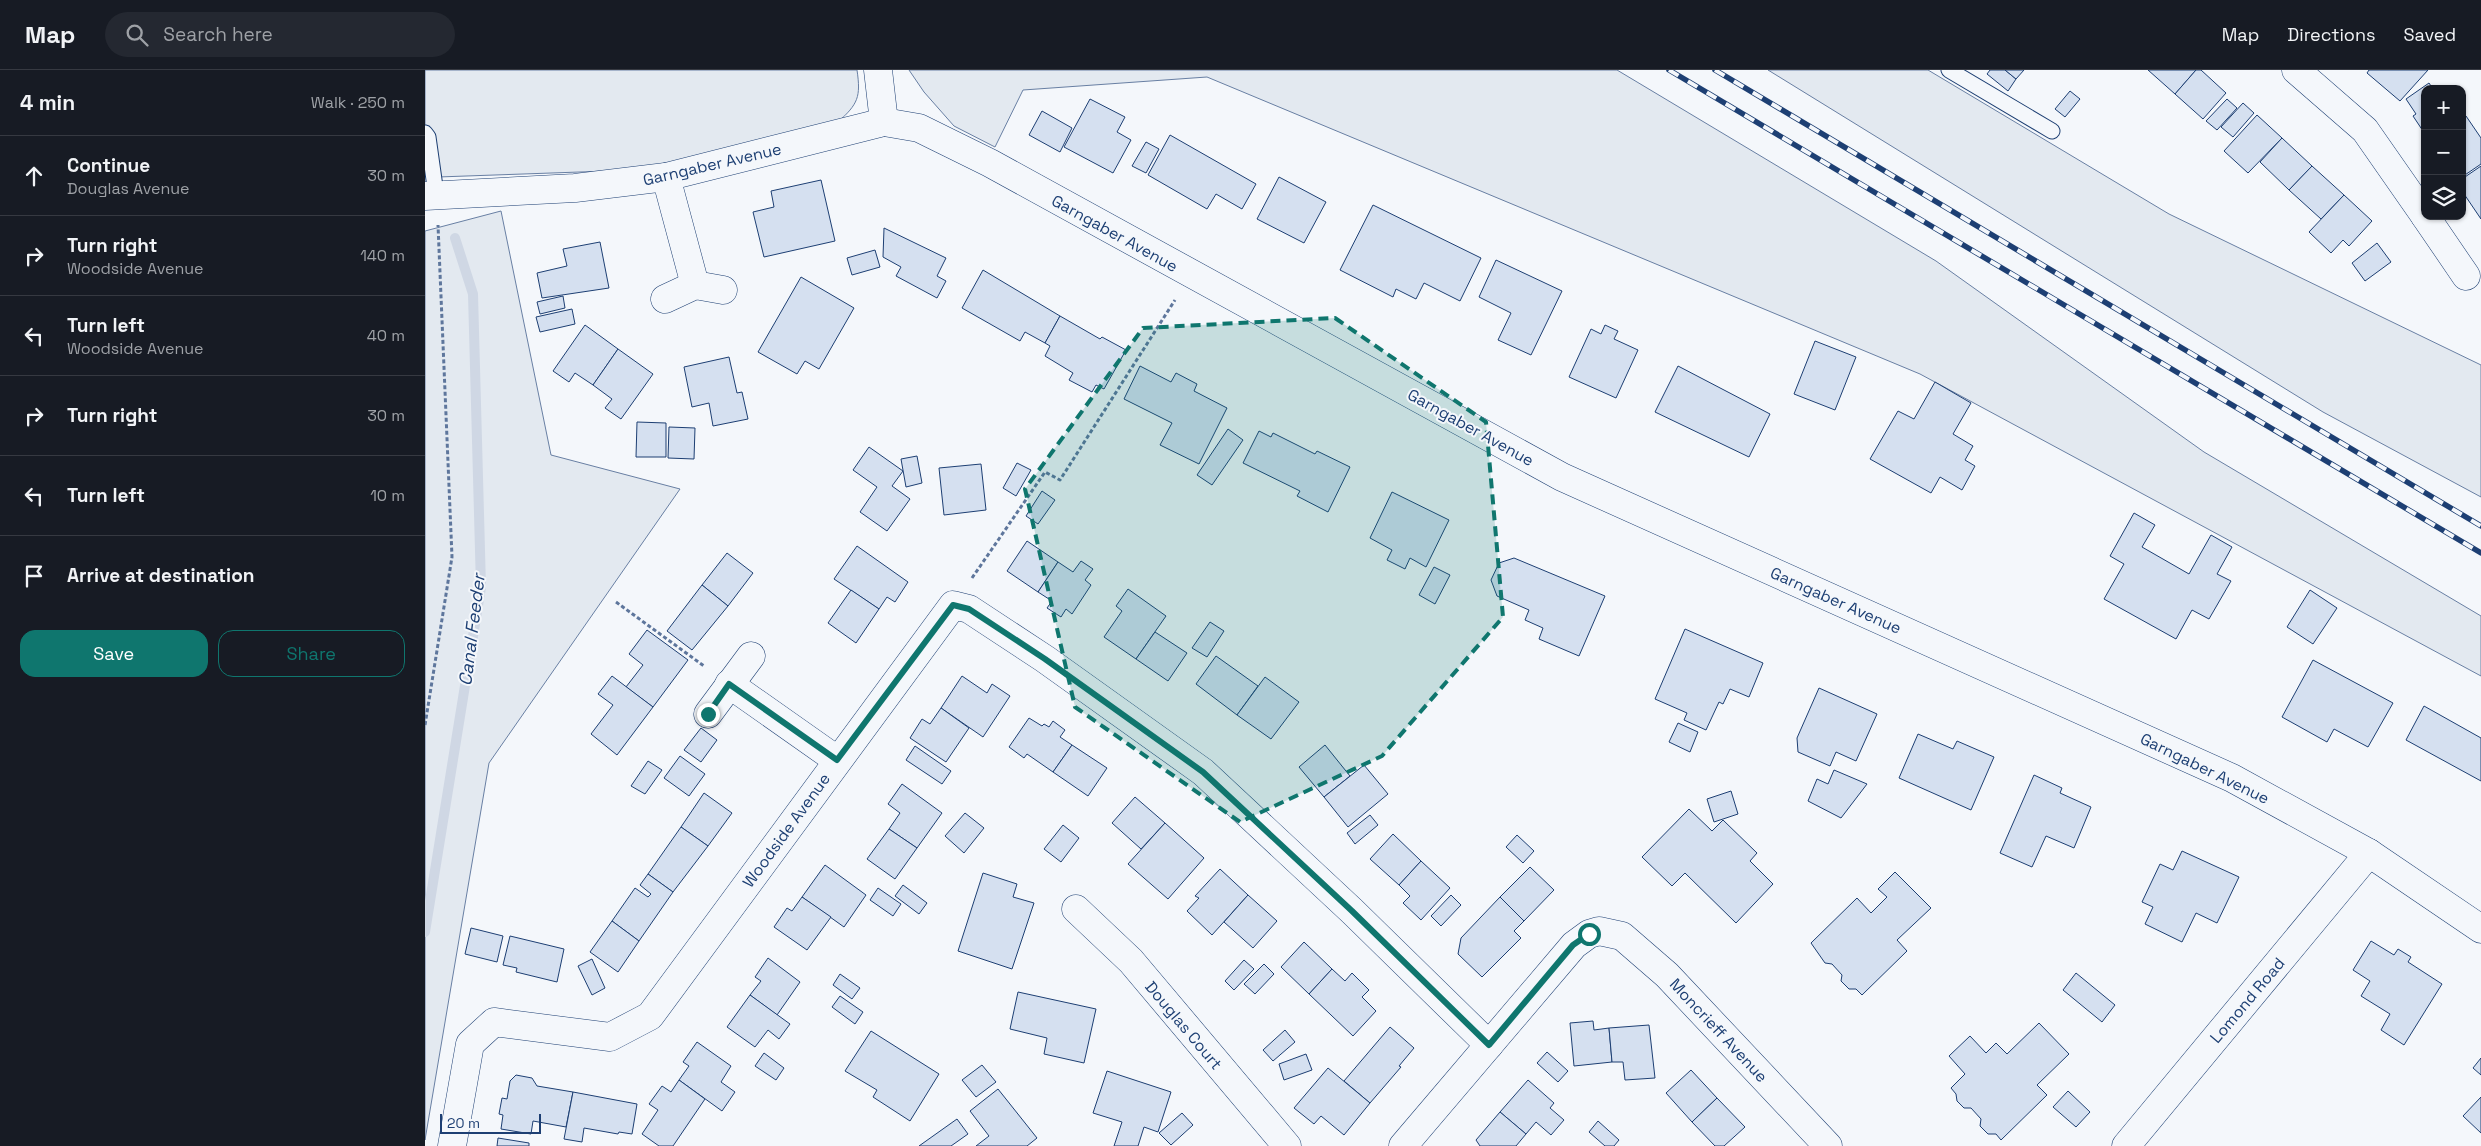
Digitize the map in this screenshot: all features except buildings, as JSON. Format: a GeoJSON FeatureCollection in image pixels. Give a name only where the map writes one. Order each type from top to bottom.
{"type":"FeatureCollection","features":[{"type":"Feature","properties":{"kind":"street"},"geometry":{"type":"LineString","coordinates":[[879,70],[885,122]]}},
{"type":"Feature","properties":{"kind":"street"},"geometry":{"type":"LineString","coordinates":[[2296,70],[2365,130],[2421,210]]}},
{"type":"Feature","properties":{"kind":"street","name":"Garngaber Avenue"},"geometry":{"type":"LineString","coordinates":[[431,195],[575,188],[666,178],[885,122],[919,128],[990,163],[1562,477],[2232,778],[2369,853],[2481,929]]}},
{"type":"Feature","properties":{"kind":"street"},"geometry":{"type":"LineString","coordinates":[[666,178],[695,285]]}},
{"type":"Feature","properties":{"kind":"street"},"geometry":{"type":"LineString","coordinates":[[2428,220],[2466,276]]}},
{"type":"Feature","properties":{"kind":"street"},"geometry":{"type":"LineString","coordinates":[[665,299],[695,285],[723,290]]}},
{"type":"Feature","properties":{"kind":"street"},"geometry":{"type":"LineString","coordinates":[[953,605],[969,609],[1045,659],[1203,772],[1352,911],[1489,1045],[1403,1146]]}},
{"type":"Feature","properties":{"kind":"street","name":"Woodside Avenue"},"geometry":{"type":"LineString","coordinates":[[452,1146],[470,1044],[495,1022],[610,1037],[650,1016],[953,605]]}},
{"type":"Feature","properties":{"kind":"street"},"geometry":{"type":"LineString","coordinates":[[708,714],[751,656]]}},
{"type":"Feature","properties":{"kind":"street"},"geometry":{"type":"LineString","coordinates":[[729,684],[837,760]]}},
{"type":"Feature","properties":{"kind":"street","name":"Lomond Road"},"geometry":{"type":"LineString","coordinates":[[2126,1146],[2369,853]]}},
{"type":"Feature","properties":{"kind":"street","name":"Douglas Court"},"geometry":{"type":"LineString","coordinates":[[1076,909],[1131,962],[1287,1146]]}},
{"type":"Feature","properties":{"kind":"street","name":"Moncrieff Avenue"},"geometry":{"type":"LineString","coordinates":[[1489,1045],[1573,945],[1589,934],[1599,932],[1623,936],[1667,975],[1828,1146]]}},
{"type":"Feature","properties":{"kind":"lane"},"geometry":{"type":"LineString","coordinates":[[1957,72],[2052,131]]}},
{"type":"Feature","properties":{"kind":"lane"},"geometry":{"type":"LineString","coordinates":[[425,133],[428,137],[431,195]]}},
{"type":"Feature","properties":{"kind":"path"},"geometry":{"type":"LineString","coordinates":[[425,725],[452,557],[431,195]]}},
{"type":"Feature","properties":{"kind":"path"},"geometry":{"type":"LineString","coordinates":[[953,605],[1045,472],[1060,480],[1192,275]]}},
{"type":"Feature","properties":{"kind":"path"},"geometry":{"type":"LineString","coordinates":[[616,602],[729,684]]}},
{"type":"Feature","properties":{"kind":"highlighted area"},"geometry":{"type":"Polygon","coordinates":[[[1335,318],[1486,422],[1503,617],[1382,756],[1240,822],[1075,707],[1025,489],[1143,328],[1335,318]]]}},
{"type":"Feature","properties":{"kind":"shaded area"},"geometry":{"type":"Polygon","coordinates":[[[425,70],[857,70],[859,87],[854,105],[838,122],[665,169],[438,177],[425,144],[425,70]]]}},
{"type":"Feature","properties":{"kind":"shaded area"},"geometry":{"type":"Polygon","coordinates":[[[909,70],[1617,70],[1936,261],[2204,452],[2481,616],[2481,676],[1920,374],[1207,77],[1023,90],[995,147],[954,126],[924,92],[909,70]]]}},
{"type":"Feature","properties":{"kind":"shaded area"},"geometry":{"type":"Polygon","coordinates":[[[1768,70],[1928,70],[2169,214],[2481,365],[2481,497],[2323,412],[1768,70]]]}},
{"type":"Feature","properties":{"kind":"shaded area"},"geometry":{"type":"Polygon","coordinates":[[[501,211],[551,455],[680,489],[489,763],[425,1140],[425,231],[501,211]]]}},
{"type":"Feature","properties":{"kind":"waterway","name":"Canal Feeder"},"geometry":{"type":"LineString","coordinates":[[425,932],[481,587],[473,294],[455,238]]}},
{"type":"Feature","properties":{"kind":"railway"},"geometry":{"type":"LineString","coordinates":[[1669,70],[2481,553]]}},
{"type":"Feature","properties":{"kind":"railway"},"geometry":{"type":"LineString","coordinates":[[1715,70],[2481,526]]}},
{"type":"Feature","properties":{"kind":"route"},"geometry":{"type":"LineString","coordinates":[[708,714],[729,684],[837,760],[953,605],[969,609],[1045,659],[1203,772],[1352,911],[1489,1045],[1573,945],[1589,934]]}}]}
